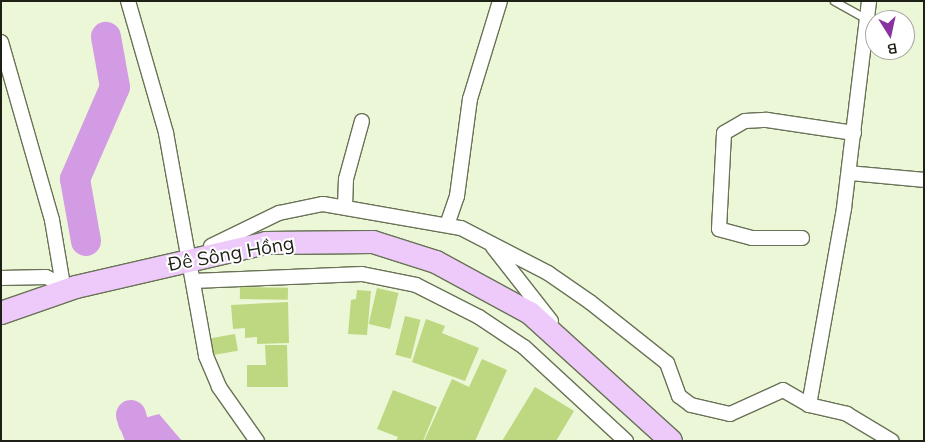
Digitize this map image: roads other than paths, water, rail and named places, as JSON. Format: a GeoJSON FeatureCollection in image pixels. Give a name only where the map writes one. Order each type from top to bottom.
{"type":"FeatureCollection","features":[{"type":"Feature","properties":{"kind":"main road","name":"Đê Sông Hồng"},"geometry":{"type":"LineString","coordinates":[[1,313],[70,286],[190,263],[266,243],[373,242],[436,262],[480,283],[570,345],[671,441]]}},
{"type":"Feature","properties":{"kind":"street"},"geometry":{"type":"LineString","coordinates":[[128,1],[166,133],[211,370],[257,441]]}},
{"type":"Feature","properties":{"kind":"street"},"geometry":{"type":"LineString","coordinates":[[447,225],[457,196],[470,98],[500,1]]}},
{"type":"Feature","properties":{"kind":"street"},"geometry":{"type":"LineString","coordinates":[[809,404],[849,173],[865,18]]}},
{"type":"Feature","properties":{"kind":"street"},"geometry":{"type":"LineString","coordinates":[[1,42],[70,286]]}},
{"type":"Feature","properties":{"kind":"street"},"geometry":{"type":"LineString","coordinates":[[802,238],[752,238],[719,229],[724,133],[745,121],[767,120],[854,134]]}},
{"type":"Feature","properties":{"kind":"street"},"geometry":{"type":"LineString","coordinates":[[345,207],[346,179],[362,121]]}},
{"type":"Feature","properties":{"kind":"street"},"geometry":{"type":"LineString","coordinates":[[849,173],[924,180]]}},
{"type":"Feature","properties":{"kind":"street"},"geometry":{"type":"LineString","coordinates":[[190,263],[216,245],[301,205],[345,207],[447,225],[491,244],[548,273],[656,354],[672,369],[679,396],[691,405],[736,413],[783,390],[809,404],[847,414],[892,441]]}},
{"type":"Feature","properties":{"kind":"street"},"geometry":{"type":"LineString","coordinates":[[491,244],[570,345]]}},
{"type":"Feature","properties":{"kind":"street"},"geometry":{"type":"LineString","coordinates":[[190,263],[362,274],[416,285],[479,317],[524,347],[626,441]]}},
{"type":"Feature","properties":{"kind":"street"},"geometry":{"type":"LineString","coordinates":[[1,278],[46,277],[70,286]]}},
{"type":"Feature","properties":{"kind":"lane"},"geometry":{"type":"LineString","coordinates":[[834,1],[865,18]]}},
{"type":"Feature","properties":{"kind":"waterway"},"geometry":{"type":"LineString","coordinates":[[86,241],[75,179],[115,87],[106,37]]}},
{"type":"Feature","properties":{"kind":"waterway"},"geometry":{"type":"LineString","coordinates":[[131,415],[133,422]]}}]}
